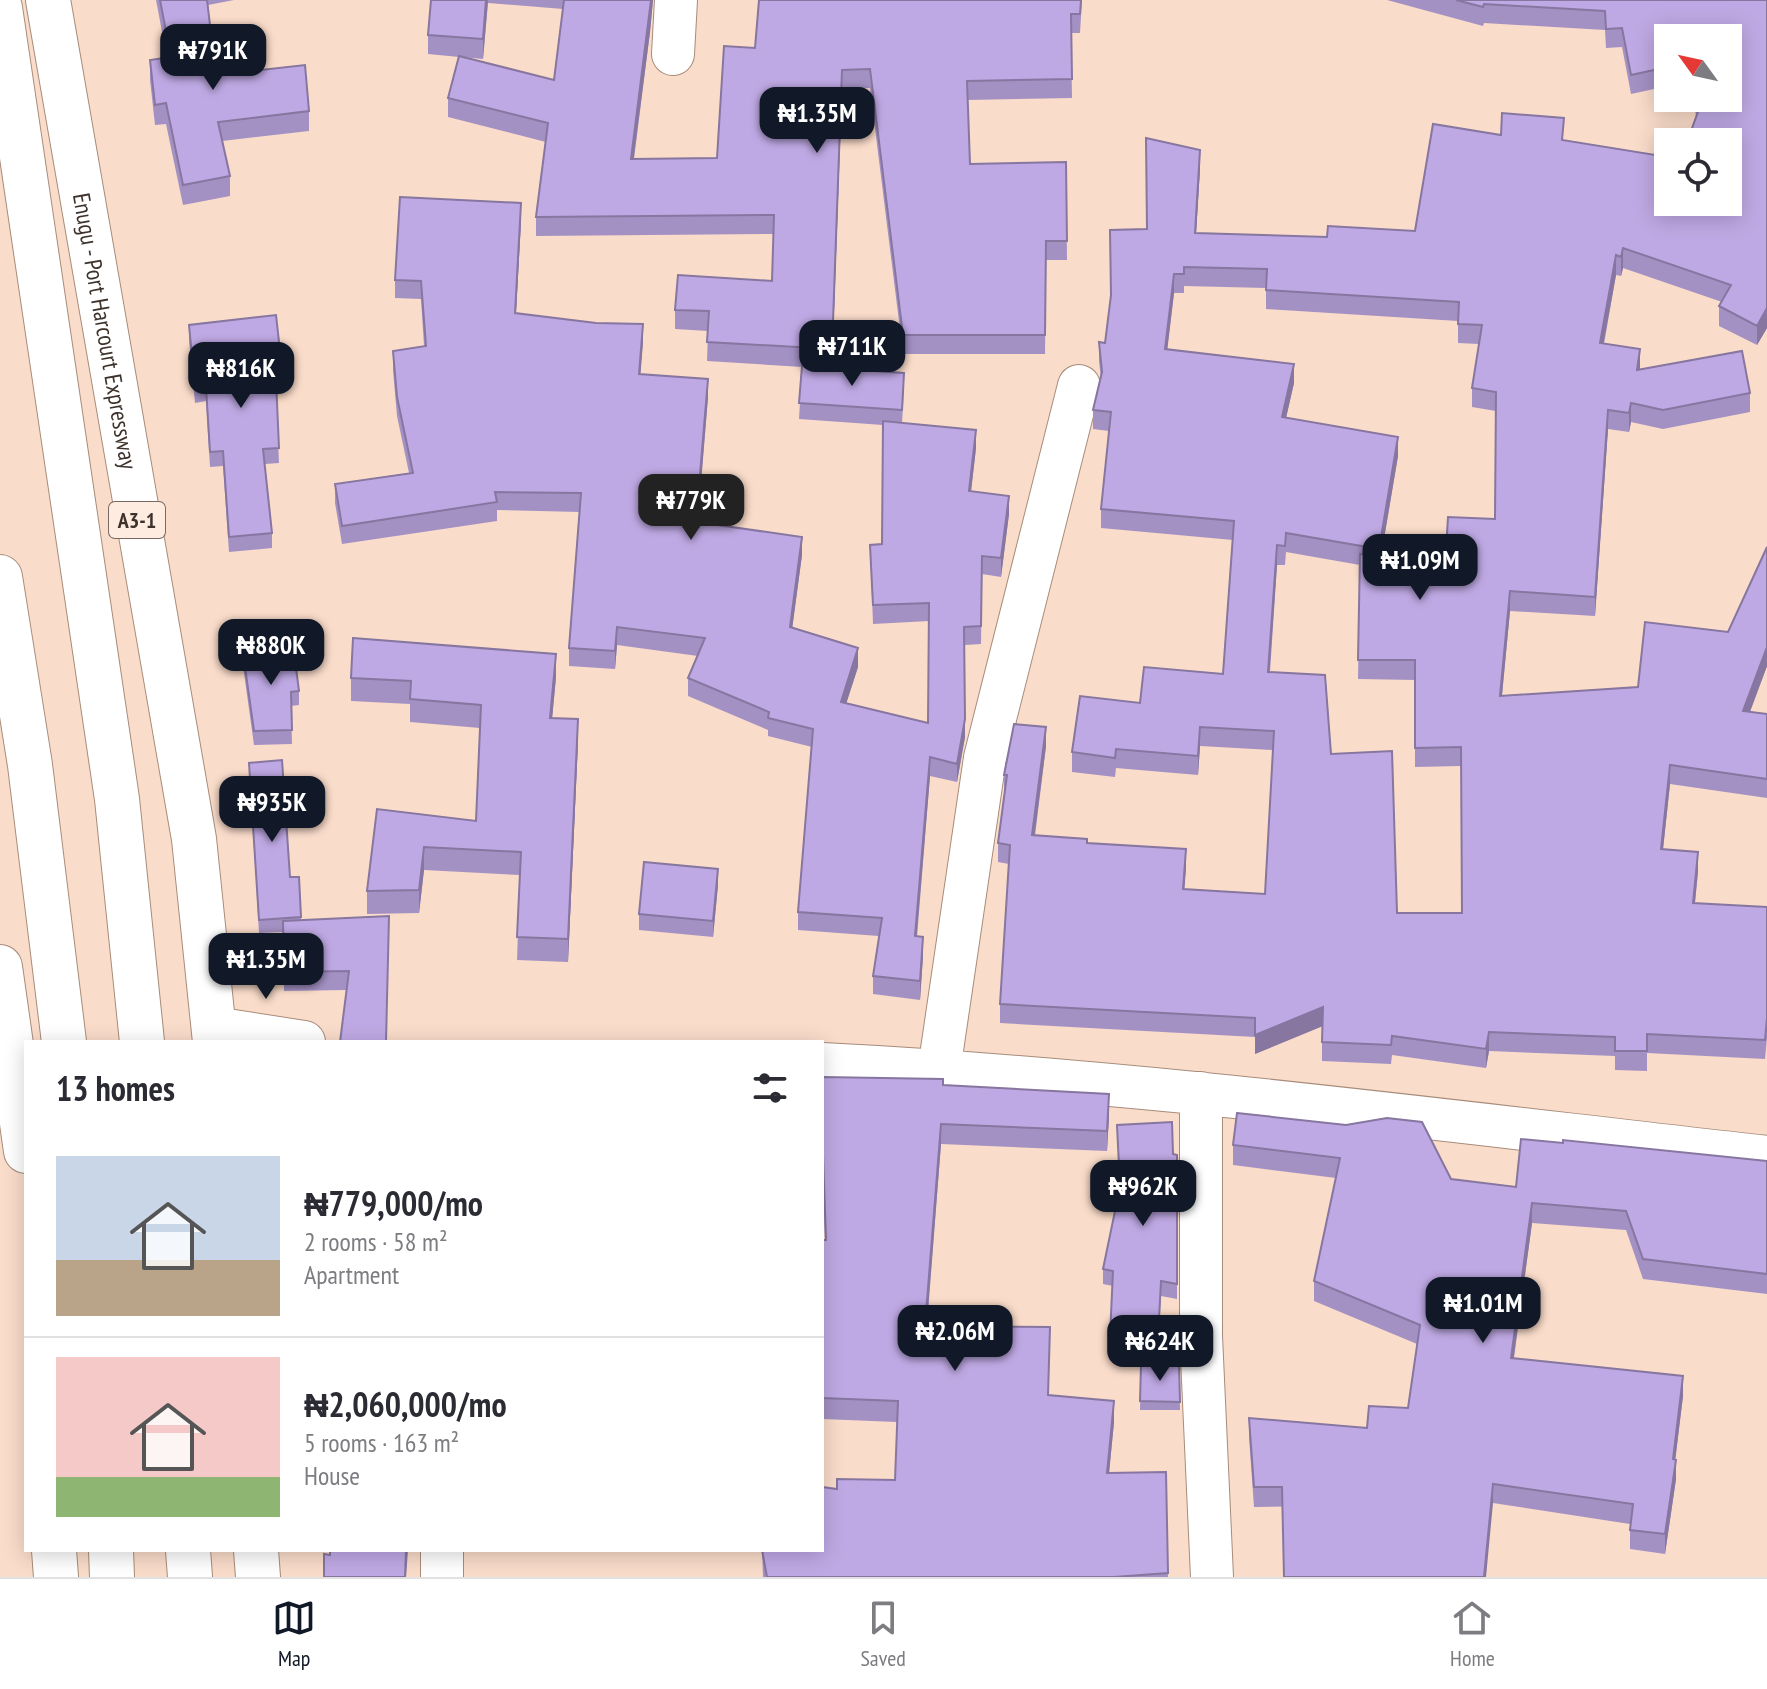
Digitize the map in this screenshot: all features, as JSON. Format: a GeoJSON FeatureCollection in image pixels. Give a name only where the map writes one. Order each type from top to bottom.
{"type":"FeatureCollection","features":[{"type":"Feature","properties":{"kind":"main road","name":"Enugu - Port Harcourt Expressway"},"geometry":{"type":"LineString","coordinates":[[48,0],[194,839],[215,1035]]}},
{"type":"Feature","properties":{"kind":"main road","name":"A3-1"},"geometry":{"type":"LineString","coordinates":[[0,8],[117,799],[142,1040]]}},
{"type":"Feature","properties":{"kind":"main road"},"geometry":{"type":"LineString","coordinates":[[0,577],[30,765],[64,1040]]}},
{"type":"Feature","properties":{"kind":"main road"},"geometry":{"type":"LineString","coordinates":[[0,967],[24,1137]]}},
{"type":"Feature","properties":{"kind":"main road"},"geometry":{"type":"LineString","coordinates":[[54,1552],[56,1577]]}},
{"type":"Feature","properties":{"kind":"main road"},"geometry":{"type":"LineString","coordinates":[[111,1552],[112,1577]]}},
{"type":"Feature","properties":{"kind":"main road"},"geometry":{"type":"LineString","coordinates":[[188,1552],[190,1577]]}},
{"type":"Feature","properties":{"kind":"main road"},"geometry":{"type":"LineString","coordinates":[[256,1552],[258,1577]]}},
{"type":"Feature","properties":{"kind":"street"},"geometry":{"type":"LineString","coordinates":[[673,54],[676,0]]}},
{"type":"Feature","properties":{"kind":"street"},"geometry":{"type":"LineString","coordinates":[[939,1070],[985,758],[1079,386]]}},
{"type":"Feature","properties":{"kind":"street"},"geometry":{"type":"LineString","coordinates":[[215,1035],[279,1040]]}},
{"type":"Feature","properties":{"kind":"street"},"geometry":{"type":"LineString","coordinates":[[824,1064],[939,1070],[1201,1093],[1767,1157]]}},
{"type":"Feature","properties":{"kind":"street"},"geometry":{"type":"LineString","coordinates":[[1201,1093],[1201,1336],[1212,1577]]}},
{"type":"Feature","properties":{"kind":"street"},"geometry":{"type":"LineString","coordinates":[[442,1552],[442,1577]]}},
{"type":"Feature","properties":{"kind":"building"},"geometry":{"type":"Polygon","coordinates":[[[160,0],[207,0],[216,75],[305,65],[309,111],[218,122],[230,176],[183,185],[166,103],[155,105],[150,60],[171,57],[160,0]]]}},
{"type":"Feature","properties":{"kind":"building"},"geometry":{"type":"Polygon","coordinates":[[[431,0],[486,0],[483,39],[428,35],[431,0]]]}},
{"type":"Feature","properties":{"kind":"building"},"geometry":{"type":"Polygon","coordinates":[[[564,0],[651,0],[631,159],[717,158],[724,46],[755,48],[759,0],[1081,0],[1080,14],[1071,14],[1072,79],[967,81],[970,164],[1066,162],[1067,241],[1046,241],[1045,335],[903,335],[870,69],[842,70],[832,349],[707,342],[709,311],[675,310],[678,275],[772,281],[774,215],[536,217],[548,123],[448,98],[459,56],[554,80],[564,0]]]}},
{"type":"Feature","properties":{"kind":"building"},"geometry":{"type":"Polygon","coordinates":[[[1456,0],[1767,0],[1767,308],[1757,326],[1719,306],[1731,285],[1623,248],[1621,257],[1616,255],[1600,343],[1640,349],[1637,370],[1742,351],[1750,393],[1663,410],[1631,403],[1629,413],[1608,410],[1595,597],[1510,591],[1500,696],[1638,687],[1645,622],[1728,632],[1767,547],[1767,647],[1743,711],[1767,714],[1767,779],[1670,765],[1661,849],[1698,852],[1693,903],[1767,907],[1765,1040],[1647,1034],[1647,1051],[1615,1051],[1615,1037],[1489,1032],[1486,1049],[1392,1036],[1391,1045],[1322,1042],[1323,1007],[1255,1035],[1255,1018],[1000,1004],[1010,845],[998,843],[1007,775],[1004,775],[1014,724],[1046,727],[1032,835],[1087,839],[1087,843],[1186,849],[1183,889],[1265,894],[1274,731],[1200,727],[1198,756],[1116,749],[1115,758],[1072,752],[1080,696],[1140,703],[1144,667],[1223,674],[1234,521],[1101,509],[1111,412],[1093,410],[1102,372],[1099,342],[1105,343],[1111,295],[1110,230],[1147,229],[1146,138],[1200,150],[1195,233],[1327,237],[1328,226],[1415,231],[1433,124],[1501,135],[1502,113],[1564,118],[1562,140],[1654,155],[1654,216],[1742,216],[1742,128],[1692,128],[1698,112],[1742,112],[1742,24],[1654,24],[1654,70],[1631,75],[1622,28],[1606,29],[1605,11],[1484,4],[1483,7],[1456,0]],[[1184,267],[1184,274],[1174,274],[1165,349],[1294,364],[1282,417],[1398,437],[1379,549],[1286,533],[1285,546],[1277,545],[1268,672],[1325,675],[1331,754],[1392,751],[1397,913],[1462,913],[1461,747],[1415,748],[1415,660],[1358,660],[1360,554],[1445,565],[1448,517],[1495,519],[1496,392],[1472,388],[1482,325],[1458,324],[1459,302],[1266,290],[1267,269],[1184,267]]]}},
{"type":"Feature","properties":{"kind":"building"},"geometry":{"type":"Polygon","coordinates":[[[400,197],[521,203],[515,313],[596,323],[643,324],[639,374],[708,379],[696,522],[802,537],[790,627],[858,648],[841,702],[928,723],[929,603],[873,605],[870,545],[882,544],[883,421],[976,430],[969,491],[1009,496],[1001,558],[982,556],[981,626],[964,627],[965,719],[957,764],[930,757],[915,936],[923,937],[920,981],[873,976],[882,918],[798,912],[813,729],[768,718],[769,712],[688,678],[705,638],[617,627],[615,651],[569,648],[581,493],[495,492],[497,502],[342,526],[335,484],[413,473],[397,397],[393,351],[426,346],[421,281],[395,280],[400,197]]]}},
{"type":"Feature","properties":{"kind":"building"},"geometry":{"type":"Polygon","coordinates":[[[276,315],[283,378],[276,379],[279,448],[263,449],[272,533],[229,537],[223,451],[210,452],[206,387],[195,388],[189,325],[276,315]]]}},
{"type":"Feature","properties":{"kind":"building"},"geometry":{"type":"Polygon","coordinates":[[[802,366],[904,373],[902,410],[799,403],[802,366]]]}},
{"type":"Feature","properties":{"kind":"building"},"geometry":{"type":"Polygon","coordinates":[[[353,638],[556,654],[550,718],[578,719],[568,939],[517,937],[521,852],[424,847],[419,890],[367,891],[377,809],[476,821],[481,705],[410,699],[411,681],[351,678],[353,638]]]}},
{"type":"Feature","properties":{"kind":"building"},"geometry":{"type":"Polygon","coordinates":[[[293,645],[299,691],[291,692],[292,730],[254,731],[243,653],[293,645]]]}},
{"type":"Feature","properties":{"kind":"building"},"geometry":{"type":"Polygon","coordinates":[[[282,760],[290,877],[299,877],[301,917],[259,920],[249,763],[282,760]]]}},
{"type":"Feature","properties":{"kind":"building"},"geometry":{"type":"Polygon","coordinates":[[[644,862],[718,869],[713,921],[639,914],[644,862]]]}},
{"type":"Feature","properties":{"kind":"building"},"geometry":{"type":"Polygon","coordinates":[[[389,916],[386,1040],[340,1040],[349,971],[284,972],[283,921],[389,916]]]}},
{"type":"Feature","properties":{"kind":"building"},"geometry":{"type":"Polygon","coordinates":[[[824,1077],[943,1079],[943,1085],[1109,1094],[1107,1131],[941,1124],[925,1326],[1050,1327],[1048,1395],[1114,1401],[1107,1473],[1166,1472],[1168,1573],[1114,1577],[767,1577],[762,1552],[824,1552],[824,1487],[837,1489],[837,1479],[895,1480],[898,1401],[824,1398],[824,1077]]]}},
{"type":"Feature","properties":{"kind":"building"},"geometry":{"type":"Polygon","coordinates":[[[1237,1113],[1346,1125],[1387,1118],[1422,1122],[1451,1179],[1516,1187],[1521,1139],[1563,1143],[1563,1140],[1767,1161],[1767,1274],[1643,1259],[1626,1211],[1532,1203],[1511,1358],[1683,1376],[1673,1459],[1676,1460],[1665,1534],[1630,1530],[1633,1504],[1493,1484],[1484,1577],[1284,1577],[1282,1487],[1254,1487],[1249,1418],[1367,1428],[1369,1406],[1408,1408],[1420,1325],[1314,1281],[1340,1158],[1233,1145],[1237,1113]]]}},
{"type":"Feature","properties":{"kind":"building"},"geometry":{"type":"Polygon","coordinates":[[[1172,1122],[1173,1154],[1177,1155],[1177,1284],[1161,1281],[1158,1337],[1110,1336],[1113,1271],[1103,1269],[1120,1187],[1117,1125],[1172,1122]]]}},
{"type":"Feature","properties":{"kind":"building"},"geometry":{"type":"Polygon","coordinates":[[[1141,1365],[1179,1365],[1180,1402],[1140,1401],[1141,1365]]]}},
{"type":"Feature","properties":{"kind":"building"},"geometry":{"type":"Polygon","coordinates":[[[330,1552],[406,1552],[405,1577],[324,1577],[324,1554],[330,1555],[330,1552]]]}}]}
